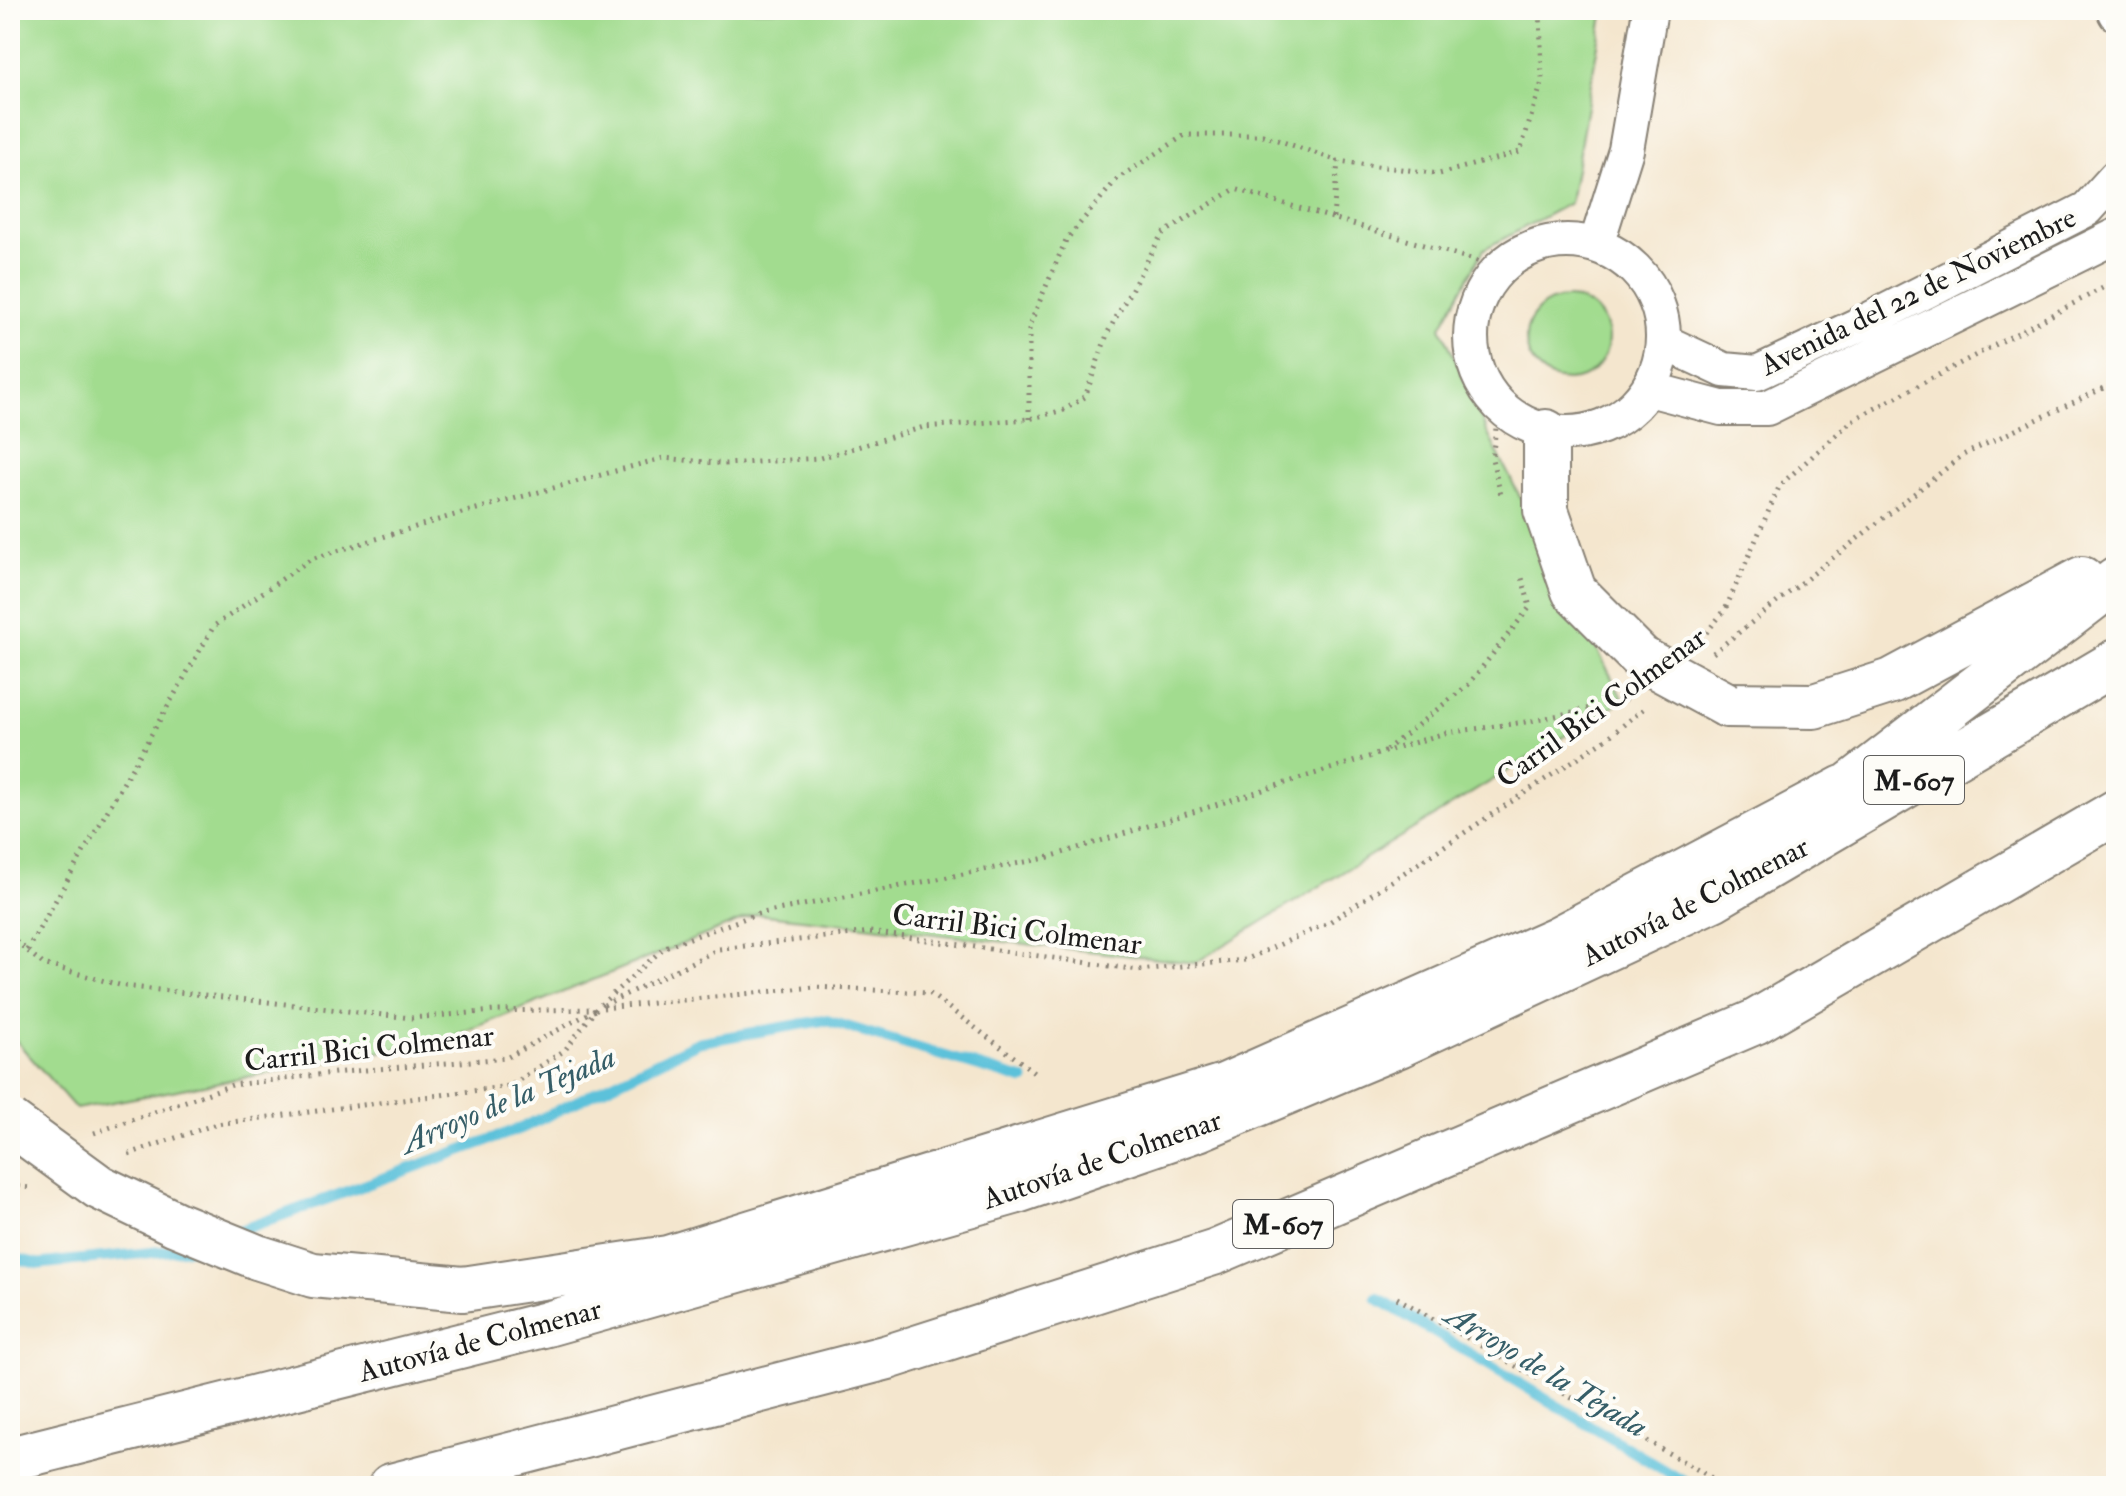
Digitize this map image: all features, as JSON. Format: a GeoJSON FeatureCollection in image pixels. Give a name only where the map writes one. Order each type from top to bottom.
{"type":"FeatureCollection","features":[{"type":"Feature","properties":{"kind":"highway"},"geometry":{"type":"LineString","coordinates":[[1546,432],[1546,510],[1574,591],[1644,686],[1727,705],[1814,706],[1892,681],[2116,560]]}},
{"type":"Feature","properties":{"kind":"highway"},"geometry":{"type":"LineString","coordinates":[[1713,899],[1843,788],[2116,580]]}},
{"type":"Feature","properties":{"kind":"highway","name":"Autovía de Colmenar"},"geometry":{"type":"LineString","coordinates":[[10,1459],[547,1324],[1014,1192],[1198,1129],[1399,1045],[1713,899],[2116,662]]}},
{"type":"Feature","properties":{"kind":"highway"},"geometry":{"type":"LineString","coordinates":[[10,1122],[99,1187],[176,1224],[257,1257],[313,1275],[463,1289],[668,1258],[1224,1086],[1559,938],[1843,788]]}},
{"type":"Feature","properties":{"kind":"highway","name":"M-607"},"geometry":{"type":"LineString","coordinates":[[391,1486],[888,1357],[1216,1252],[1755,1022],[2116,812]]}},
{"type":"Feature","properties":{"kind":"highway"},"geometry":{"type":"LineString","coordinates":[[450,1486],[554,1444]]}},
{"type":"Feature","properties":{"kind":"street"},"geometry":{"type":"LineString","coordinates":[[1596,245],[1626,150],[1650,10]]}},
{"type":"Feature","properties":{"kind":"street","name":"Avenida del 22 de Noviembre"},"geometry":{"type":"LineString","coordinates":[[1664,342],[1724,370],[1757,373],[2087,209],[2116,177]]}},
{"type":"Feature","properties":{"kind":"street","name":"Avenida del 22 de Noviembre"},"geometry":{"type":"LineString","coordinates":[[1649,389],[1721,408],[1767,408],[2116,236]]}},
{"type":"Feature","properties":{"kind":"street"},"geometry":{"type":"LineString","coordinates":[[1546,243],[1596,245],[1613,252],[1634,268],[1652,290],[1661,315],[1664,342],[1659,367],[1649,389],[1631,410],[1609,425],[1578,434],[1546,432],[1516,420],[1491,398],[1476,369],[1470,337],[1476,305],[1492,277],[1517,255],[1546,243]]}},
{"type":"Feature","properties":{"kind":"path"},"geometry":{"type":"LineString","coordinates":[[1029,419],[1029,326],[1066,240],[1117,179],[1185,135],[1263,135],[1338,161],[1439,174],[1520,152],[1542,82],[1540,10]]}},
{"type":"Feature","properties":{"kind":"path"},"geometry":{"type":"LineString","coordinates":[[1333,218],[1338,161]]}},
{"type":"Feature","properties":{"kind":"path"},"geometry":{"type":"LineString","coordinates":[[27,950],[214,626],[311,559],[451,516],[663,458],[726,464],[820,458],[924,427],[1029,419],[1064,410],[1085,397],[1108,332],[1162,234],[1235,189],[1501,268]]}},
{"type":"Feature","properties":{"kind":"path"},"geometry":{"type":"LineString","coordinates":[[1693,648],[1725,610],[1780,485],[1853,420],[2116,281]]}},
{"type":"Feature","properties":{"kind":"path","name":"Carril Bici Colmenar"},"geometry":{"type":"LineString","coordinates":[[1704,660],[1963,455],[2116,382]]}},
{"type":"Feature","properties":{"kind":"path"},"geometry":{"type":"LineString","coordinates":[[1499,405],[1492,459],[1504,504]]}},
{"type":"Feature","properties":{"kind":"path"},"geometry":{"type":"LineString","coordinates":[[1382,753],[1468,685],[1530,607],[1519,563]]}},
{"type":"Feature","properties":{"kind":"path"},"geometry":{"type":"LineString","coordinates":[[115,1159],[216,1124],[510,1086],[565,1050],[597,1008],[665,947],[757,914],[1046,858],[1445,733],[1533,721],[1644,686]]}},
{"type":"Feature","properties":{"kind":"path","name":"Carril Bici Colmenar"},"geometry":{"type":"LineString","coordinates":[[87,1135],[232,1085],[506,1058],[597,1008],[719,949],[870,932],[1138,970],[1245,960],[1328,923],[1606,739],[1644,686]]}},
{"type":"Feature","properties":{"kind":"path"},"geometry":{"type":"LineString","coordinates":[[10,936],[43,964],[123,986],[411,1018],[495,1011],[597,1008],[815,987],[929,993],[1034,1072]]}},
{"type":"Feature","properties":{"kind":"path"},"geometry":{"type":"LineString","coordinates":[[10,1186],[28,1190],[43,1185]]}},
{"type":"Feature","properties":{"kind":"path"},"geometry":{"type":"LineString","coordinates":[[1397,1298],[1726,1486]]}},
{"type":"Feature","properties":{"kind":"green space"},"geometry":{"type":"Polygon","coordinates":[[[10,10],[1604,10],[1570,203],[1484,249],[1441,327],[1487,432],[1623,700],[1195,963],[757,914],[444,1040],[76,1109],[10,1034],[10,10]]]}},
{"type":"Feature","properties":{"kind":"green space"},"geometry":{"type":"Polygon","coordinates":[[[1559,298],[1575,298],[1590,305],[1601,316],[1608,339],[1605,355],[1596,368],[1575,380],[1559,380],[1544,373],[1533,362],[1526,347],[1526,331],[1533,316],[1544,305],[1559,298]]]}},
{"type":"Feature","properties":{"kind":"waterway","name":"Arroyo de la Tejada"},"geometry":{"type":"LineString","coordinates":[[233,1233],[522,1128],[699,1042],[825,1020],[1024,1080]]}},
{"type":"Feature","properties":{"kind":"waterway","name":"Arroyo de la Tejada"},"geometry":{"type":"LineString","coordinates":[[10,1257],[39,1264],[195,1248]]}},
{"type":"Feature","properties":{"kind":"waterway","name":"Arroyo de la Tejada"},"geometry":{"type":"LineString","coordinates":[[1377,1298],[1691,1486]]}}]}
